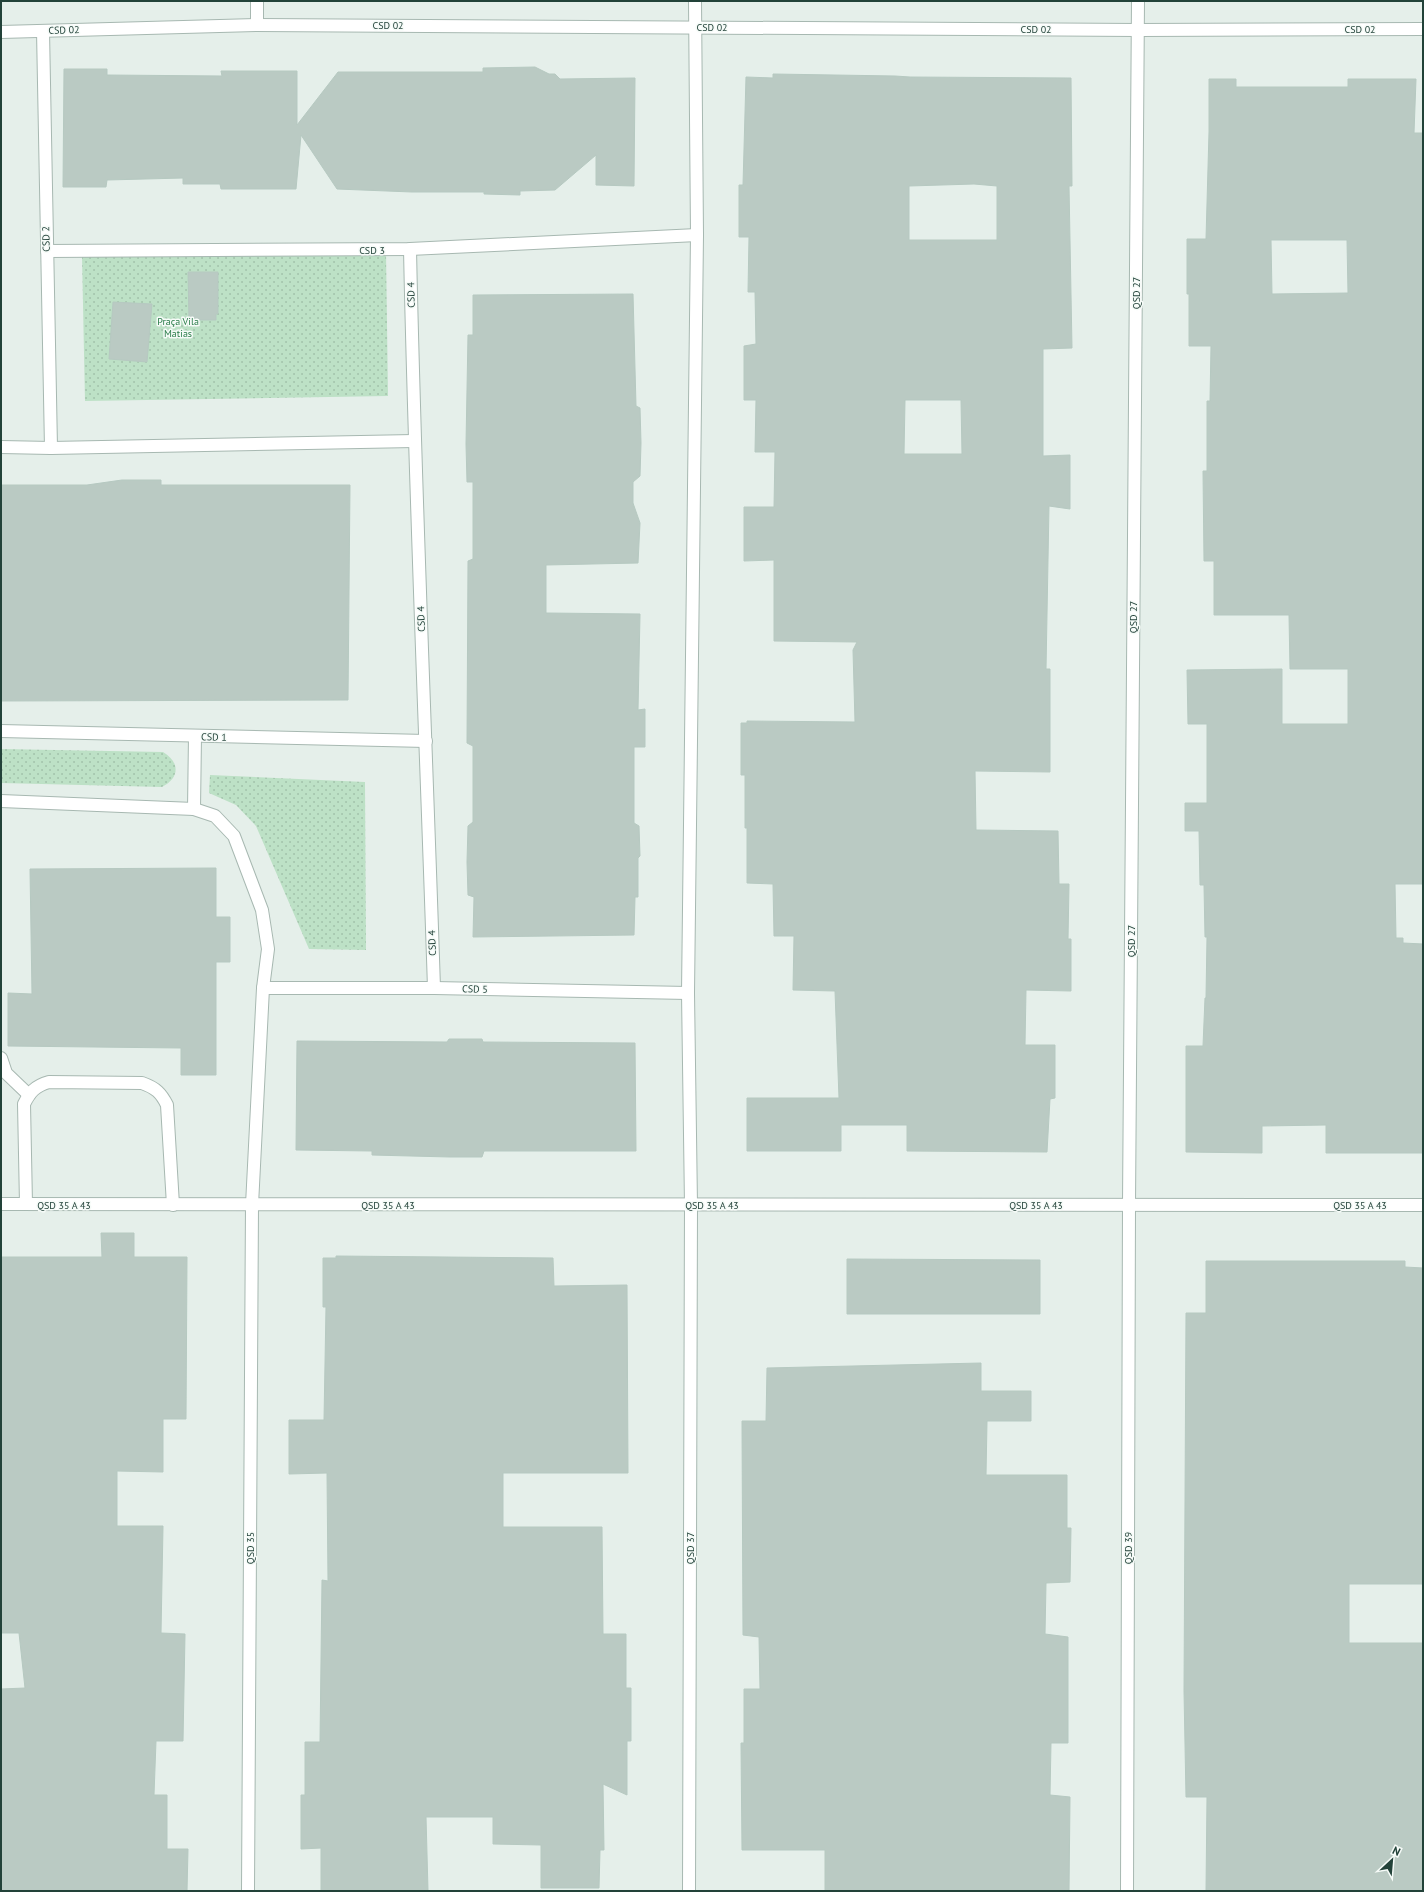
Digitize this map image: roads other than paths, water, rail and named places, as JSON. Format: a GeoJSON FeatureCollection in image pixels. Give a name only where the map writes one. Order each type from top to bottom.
{"type":"FeatureCollection","features":[{"type":"Feature","properties":{"kind":"street"},"geometry":{"type":"LineString","coordinates":[[257,1],[258,25]]}},
{"type":"Feature","properties":{"kind":"street","name":"QSD 37"},"geometry":{"type":"LineString","coordinates":[[689,1891],[691,1205],[688,992],[697,235],[695,1]]}},
{"type":"Feature","properties":{"kind":"street","name":"QSD 27"},"geometry":{"type":"LineString","coordinates":[[1129,1205],[1138,1]]}},
{"type":"Feature","properties":{"kind":"street","name":"CSD 02"},"geometry":{"type":"LineString","coordinates":[[1,32],[258,25],[1138,30],[1423,28]]}},
{"type":"Feature","properties":{"kind":"street","name":"CSD 2"},"geometry":{"type":"LineString","coordinates":[[43,31],[51,448]]}},
{"type":"Feature","properties":{"kind":"street","name":"CSD 3"},"geometry":{"type":"LineString","coordinates":[[47,251],[410,249],[697,235]]}},
{"type":"Feature","properties":{"kind":"street","name":"CSD 4"},"geometry":{"type":"LineString","coordinates":[[410,249],[414,441],[434,988]]}},
{"type":"Feature","properties":{"kind":"street"},"geometry":{"type":"LineString","coordinates":[[1,447],[51,448],[414,441]]}},
{"type":"Feature","properties":{"kind":"street","name":"CSD 1"},"geometry":{"type":"LineString","coordinates":[[1,732],[426,741]]}},
{"type":"Feature","properties":{"kind":"street"},"geometry":{"type":"LineString","coordinates":[[194,809],[195,736]]}},
{"type":"Feature","properties":{"kind":"street","name":"QSD 35"},"geometry":{"type":"LineString","coordinates":[[1,801],[194,809],[215,816],[234,836],[262,910],[268,949],[263,988],[252,1205],[248,1891]]}},
{"type":"Feature","properties":{"kind":"street","name":"CSD 5"},"geometry":{"type":"LineString","coordinates":[[263,988],[434,988],[688,992]]}},
{"type":"Feature","properties":{"kind":"street"},"geometry":{"type":"LineString","coordinates":[[1,1058],[6,1073],[28,1095]]}},
{"type":"Feature","properties":{"kind":"street"},"geometry":{"type":"LineString","coordinates":[[26,1204],[24,1104],[28,1095],[37,1086],[49,1082],[142,1084],[153,1087],[162,1094],[167,1105],[173,1205]]}},
{"type":"Feature","properties":{"kind":"street","name":"QSD 35 A 43"},"geometry":{"type":"LineString","coordinates":[[1,1204],[1423,1205]]}},
{"type":"Feature","properties":{"kind":"street","name":"QSD 39"},"geometry":{"type":"LineString","coordinates":[[1127,1891],[1129,1205]]}},
{"type":"Feature","properties":{"kind":"park label","name":"Praça Vila Matias"},"geometry":{"type":"Point","coordinates":[178,326]}}]}
